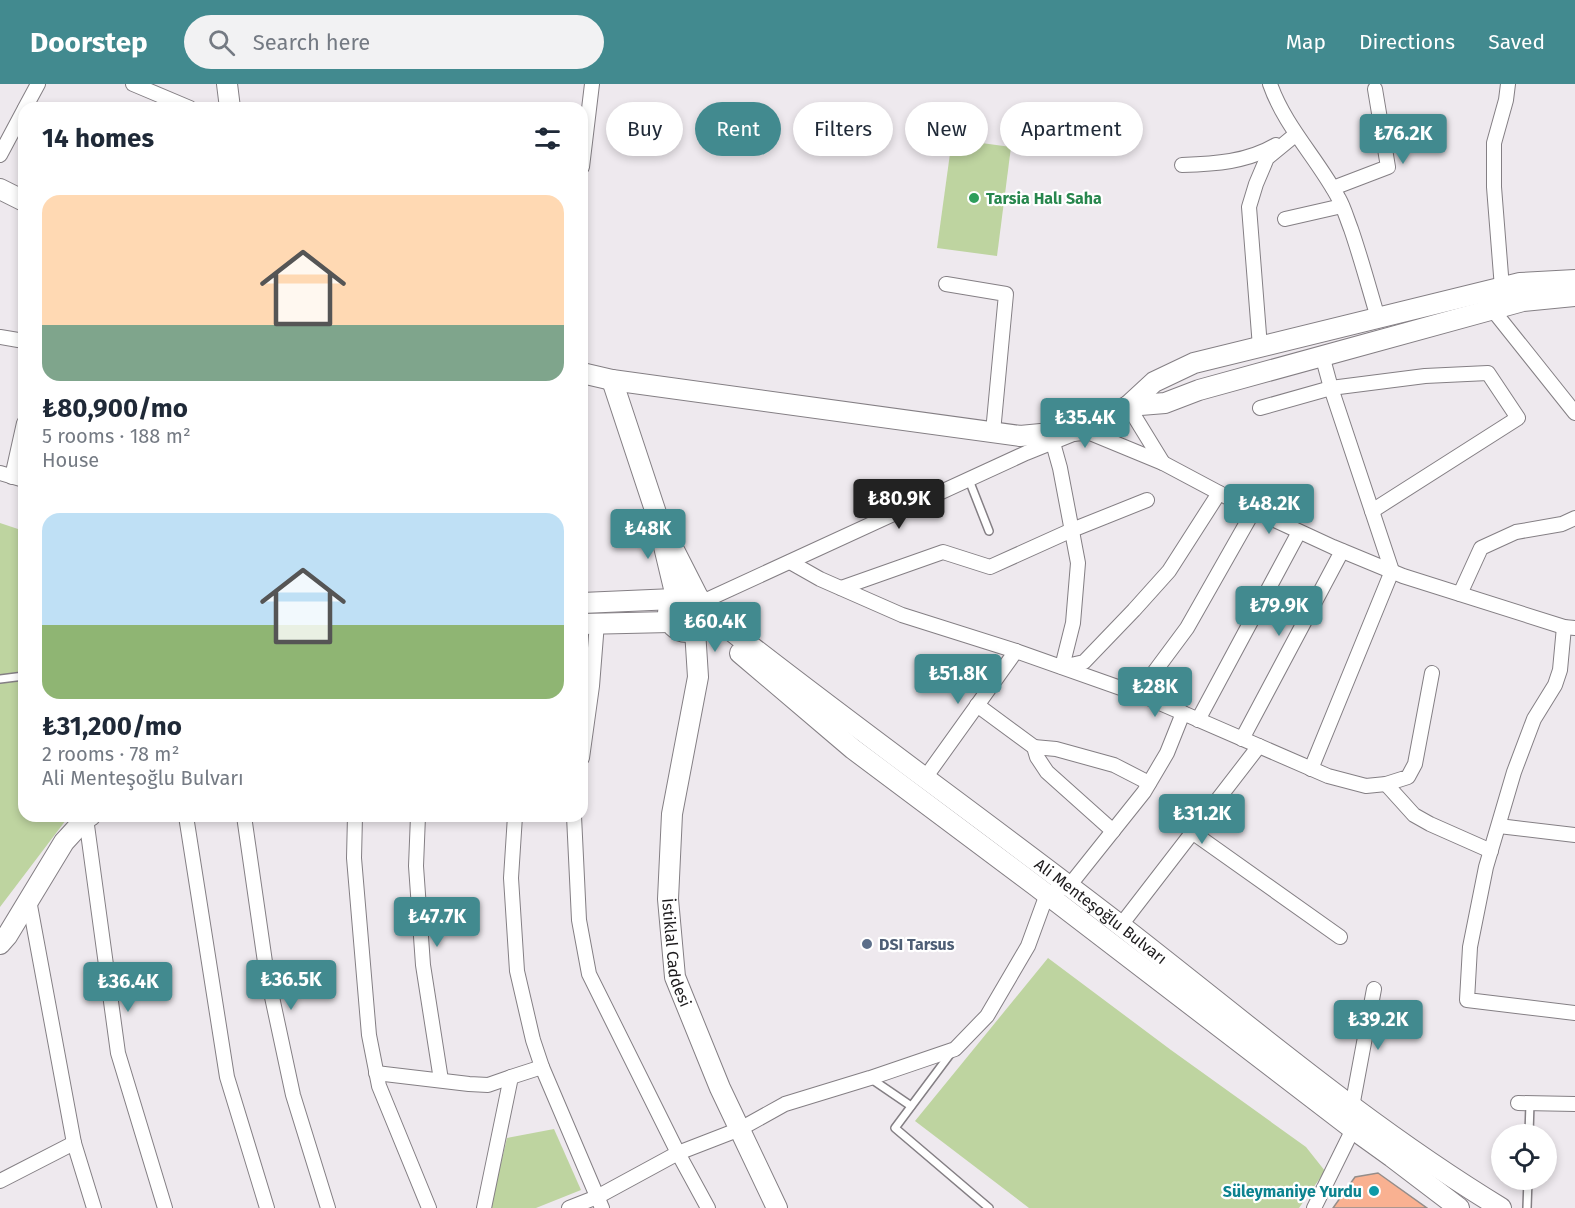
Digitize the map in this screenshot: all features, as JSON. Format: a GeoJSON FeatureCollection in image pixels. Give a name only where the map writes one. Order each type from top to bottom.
{"type":"FeatureCollection","features":[{"type":"Feature","properties":{"kind":"street"},"geometry":{"type":"LineString","coordinates":[[29,102],[38,84]]}},
{"type":"Feature","properties":{"kind":"street"},"geometry":{"type":"LineString","coordinates":[[133,84],[176,102]]}},
{"type":"Feature","properties":{"kind":"street"},"geometry":{"type":"LineString","coordinates":[[227,84],[229,102]]}},
{"type":"Feature","properties":{"kind":"street"},"geometry":{"type":"LineString","coordinates":[[588,117],[592,84]]}},
{"type":"Feature","properties":{"kind":"street"},"geometry":{"type":"LineString","coordinates":[[1270,84],[1275,99],[1295,135],[1309,151],[1342,206],[1378,318]]}},
{"type":"Feature","properties":{"kind":"street"},"geometry":{"type":"LineString","coordinates":[[1502,288],[1494,187],[1494,143],[1508,84]]}},
{"type":"Feature","properties":{"kind":"street"},"geometry":{"type":"LineString","coordinates":[[1333,189],[1388,167],[1375,89]]}},
{"type":"Feature","properties":{"kind":"street"},"geometry":{"type":"LineString","coordinates":[[0,155],[18,122]]}},
{"type":"Feature","properties":{"kind":"street"},"geometry":{"type":"LineString","coordinates":[[1182,165],[1214,164],[1246,158],[1268,150],[1295,135]]}},
{"type":"Feature","properties":{"kind":"street"},"geometry":{"type":"LineString","coordinates":[[1260,347],[1249,207],[1267,158],[1295,135]]}},
{"type":"Feature","properties":{"kind":"street"},"geometry":{"type":"LineString","coordinates":[[0,189],[18,198]]}},
{"type":"Feature","properties":{"kind":"street"},"geometry":{"type":"LineString","coordinates":[[1285,219],[1342,206]]}},
{"type":"Feature","properties":{"kind":"street"},"geometry":{"type":"LineString","coordinates":[[612,380],[656,513],[675,598],[668,608],[668,617],[676,629],[686,632],[701,613],[790,562],[1026,453],[1083,430],[1128,406],[1154,382],[1194,363],[1520,283],[1575,280]]}},
{"type":"Feature","properties":{"kind":"street"},"geometry":{"type":"LineString","coordinates":[[946,284],[1006,294],[993,432]]}},
{"type":"Feature","properties":{"kind":"street"},"geometry":{"type":"LineString","coordinates":[[1128,406],[1165,403],[1199,390],[1523,301],[1575,296]]}},
{"type":"Feature","properties":{"kind":"street"},"geometry":{"type":"LineString","coordinates":[[1492,309],[1575,413]]}},
{"type":"Feature","properties":{"kind":"street"},"geometry":{"type":"LineString","coordinates":[[0,337],[18,340]]}},
{"type":"Feature","properties":{"kind":"street"},"geometry":{"type":"LineString","coordinates":[[1311,769],[1392,572],[1322,355]]}},
{"type":"Feature","properties":{"kind":"street"},"geometry":{"type":"LineString","coordinates":[[1260,408],[1331,388],[1425,376],[1488,373],[1518,418],[1372,512]]}},
{"type":"Feature","properties":{"kind":"street"},"geometry":{"type":"LineString","coordinates":[[588,374],[612,380],[1020,436],[1083,430],[1163,463],[1254,510],[1392,572],[1570,627],[1555,685],[1534,719],[1514,772],[1486,867],[1470,947],[1467,1000],[1575,1013]]}},
{"type":"Feature","properties":{"kind":"street"},"geometry":{"type":"LineString","coordinates":[[1128,406],[1163,463]]}},
{"type":"Feature","properties":{"kind":"street"},"geometry":{"type":"LineString","coordinates":[[1053,443],[1078,563],[1072,623],[1062,667]]}},
{"type":"Feature","properties":{"kind":"street"},"geometry":{"type":"LineString","coordinates":[[12,477],[18,450]]}},
{"type":"Feature","properties":{"kind":"street"},"geometry":{"type":"LineString","coordinates":[[1062,667],[1084,662],[1169,571],[1219,493]]}},
{"type":"Feature","properties":{"kind":"street"},"geometry":{"type":"LineString","coordinates":[[841,588],[943,552],[990,567],[1072,530],[1147,500]]}},
{"type":"Feature","properties":{"kind":"street"},"geometry":{"type":"LineString","coordinates":[[1138,694],[1187,628],[1254,510]]}},
{"type":"Feature","properties":{"kind":"street"},"geometry":{"type":"LineString","coordinates":[[656,513],[701,613]]}},
{"type":"Feature","properties":{"kind":"street"},"geometry":{"type":"LineString","coordinates":[[1460,594],[1480,548],[1516,532],[1562,524],[1575,518]]}},
{"type":"Feature","properties":{"kind":"street"},"geometry":{"type":"LineString","coordinates":[[1198,720],[1299,531]]}},
{"type":"Feature","properties":{"kind":"street"},"geometry":{"type":"LineString","coordinates":[[1242,739],[1342,551]]}},
{"type":"Feature","properties":{"kind":"street"},"geometry":{"type":"LineString","coordinates":[[790,562],[820,579],[902,615],[1016,651],[1138,694],[1328,776],[1366,786],[1386,784],[1408,777],[1415,764],[1432,672]]}},
{"type":"Feature","properties":{"kind":"street"},"geometry":{"type":"LineString","coordinates":[[588,603],[675,598],[686,594],[695,596],[701,613]]}},
{"type":"Feature","properties":{"kind":"street","name":"İstiklal Caddesi"},"geometry":{"type":"LineString","coordinates":[[701,613],[698,677],[672,814],[668,899],[675,977],[720,1088],[777,1208]]}},
{"type":"Feature","properties":{"kind":"street","name":"Ali Menteşoğlu Bulvarı"},"geometry":{"type":"LineString","coordinates":[[701,613],[1069,886],[1352,1107],[1463,1185],[1501,1208]]}},
{"type":"Feature","properties":{"kind":"street","name":"Ali Menteşoğlu Bulvarı"},"geometry":{"type":"LineString","coordinates":[[701,613],[853,749],[1458,1208]]}},
{"type":"Feature","properties":{"kind":"street"},"geometry":{"type":"LineString","coordinates":[[588,715],[592,686],[590,624],[670,622]]}},
{"type":"Feature","properties":{"kind":"street"},"geometry":{"type":"LineString","coordinates":[[925,778],[1016,651]]}},
{"type":"Feature","properties":{"kind":"street"},"geometry":{"type":"LineString","coordinates":[[977,705],[1034,747],[1056,749],[1114,765],[1149,783]]}},
{"type":"Feature","properties":{"kind":"street"},"geometry":{"type":"LineString","coordinates":[[569,1208],[599,1202],[678,1153],[740,1129],[785,1104],[955,1049],[987,1016],[1028,946],[1047,894],[1069,886],[1149,783],[1167,753],[1183,713]]}},
{"type":"Feature","properties":{"kind":"street"},"geometry":{"type":"LineString","coordinates":[[1121,926],[1259,746]]}},
{"type":"Feature","properties":{"kind":"street"},"geometry":{"type":"LineString","coordinates":[[1034,747],[1047,772],[1113,831]]}},
{"type":"Feature","properties":{"kind":"street"},"geometry":{"type":"LineString","coordinates":[[1386,784],[1414,815],[1491,851]]}},
{"type":"Feature","properties":{"kind":"street"},"geometry":{"type":"LineString","coordinates":[[0,944],[64,842],[83,822]]}},
{"type":"Feature","properties":{"kind":"street"},"geometry":{"type":"LineString","coordinates":[[89,822],[118,1053],[165,1208]]}},
{"type":"Feature","properties":{"kind":"street"},"geometry":{"type":"LineString","coordinates":[[187,822],[227,1077],[267,1208]]}},
{"type":"Feature","properties":{"kind":"street"},"geometry":{"type":"LineString","coordinates":[[245,822],[266,969],[293,1095],[328,1208]]}},
{"type":"Feature","properties":{"kind":"street"},"geometry":{"type":"LineString","coordinates":[[355,822],[354,858],[369,1035],[376,1073],[379,1086],[429,1208]]}},
{"type":"Feature","properties":{"kind":"street"},"geometry":{"type":"LineString","coordinates":[[418,822],[416,866],[423,965],[441,1080]]}},
{"type":"Feature","properties":{"kind":"street"},"geometry":{"type":"LineString","coordinates":[[515,822],[510,878],[517,972],[532,1040],[599,1202]]}},
{"type":"Feature","properties":{"kind":"street"},"geometry":{"type":"LineString","coordinates":[[574,822],[579,920],[589,974],[678,1153],[708,1208]]}},
{"type":"Feature","properties":{"kind":"street"},"geometry":{"type":"LineString","coordinates":[[1499,826],[1575,835]]}},
{"type":"Feature","properties":{"kind":"street"},"geometry":{"type":"LineString","coordinates":[[1192,832],[1340,937]]}},
{"type":"Feature","properties":{"kind":"street"},"geometry":{"type":"LineString","coordinates":[[29,900],[74,1143],[94,1208]]}},
{"type":"Feature","properties":{"kind":"street"},"geometry":{"type":"LineString","coordinates":[[1352,1107],[1374,989]]}},
{"type":"Feature","properties":{"kind":"street"},"geometry":{"type":"LineString","coordinates":[[376,1073],[489,1085],[542,1067]]}},
{"type":"Feature","properties":{"kind":"street"},"geometry":{"type":"LineString","coordinates":[[484,1208],[511,1077]]}},
{"type":"Feature","properties":{"kind":"street"},"geometry":{"type":"LineString","coordinates":[[1524,1103],[1575,1104]]}},
{"type":"Feature","properties":{"kind":"street"},"geometry":{"type":"LineString","coordinates":[[1314,1208],[1353,1129]]}},
{"type":"Feature","properties":{"kind":"street"},"geometry":{"type":"LineString","coordinates":[[0,1181],[74,1143]]}},
{"type":"Feature","properties":{"kind":"lane"},"geometry":{"type":"LineString","coordinates":[[969,480],[989,531]]}},
{"type":"Feature","properties":{"kind":"lane"},"geometry":{"type":"LineString","coordinates":[[0,680],[18,677]]}},
{"type":"Feature","properties":{"kind":"lane"},"geometry":{"type":"LineString","coordinates":[[955,1049],[895,1128],[989,1208]]}},
{"type":"Feature","properties":{"kind":"lane"},"geometry":{"type":"LineString","coordinates":[[870,1078],[911,1106]]}},
{"type":"Feature","properties":{"kind":"lane"},"geometry":{"type":"LineString","coordinates":[[1524,1103],[1527,1124]]}},
{"type":"Feature","properties":{"kind":"lane"},"geometry":{"type":"LineString","coordinates":[[1527,1208],[1528,1190]]}},
{"type":"Feature","properties":{"kind":"green space","name":"Tarsia Halı Saha"},"geometry":{"type":"Polygon","coordinates":[[[988,144],[1000,146],[1000,156],[1010,156],[997,256],[937,248],[950,156],[988,156],[988,144]]]}},
{"type":"Feature","properties":{"kind":"green space"},"geometry":{"type":"Polygon","coordinates":[[[0,523],[18,529],[18,822],[64,822],[0,907],[0,523]]]}},
{"type":"Feature","properties":{"kind":"green space"},"geometry":{"type":"Polygon","coordinates":[[[1048,958],[1306,1147],[1325,1171],[1299,1208],[1029,1208],[915,1121],[1048,958]]]}},
{"type":"Feature","properties":{"kind":"green space"},"geometry":{"type":"Polygon","coordinates":[[[554,1129],[581,1190],[536,1208],[490,1208],[507,1138],[554,1129]]]}},
{"type":"Feature","properties":{"kind":"building","name":"Süleymaniye Yurdu"},"geometry":{"type":"Polygon","coordinates":[[[1378,1173],[1427,1208],[1333,1208],[1355,1177],[1378,1173]]]}},
{"type":"Feature","properties":{"kind":"place","name":"Tarsia Halı Saha"},"geometry":{"type":"Point","coordinates":[974,198]}},
{"type":"Feature","properties":{"kind":"place","name":"DSI Tarsus"},"geometry":{"type":"Point","coordinates":[867,944]}},
{"type":"Feature","properties":{"kind":"place","name":"Süleymaniye Yurdu"},"geometry":{"type":"Point","coordinates":[1374,1191]}}]}
